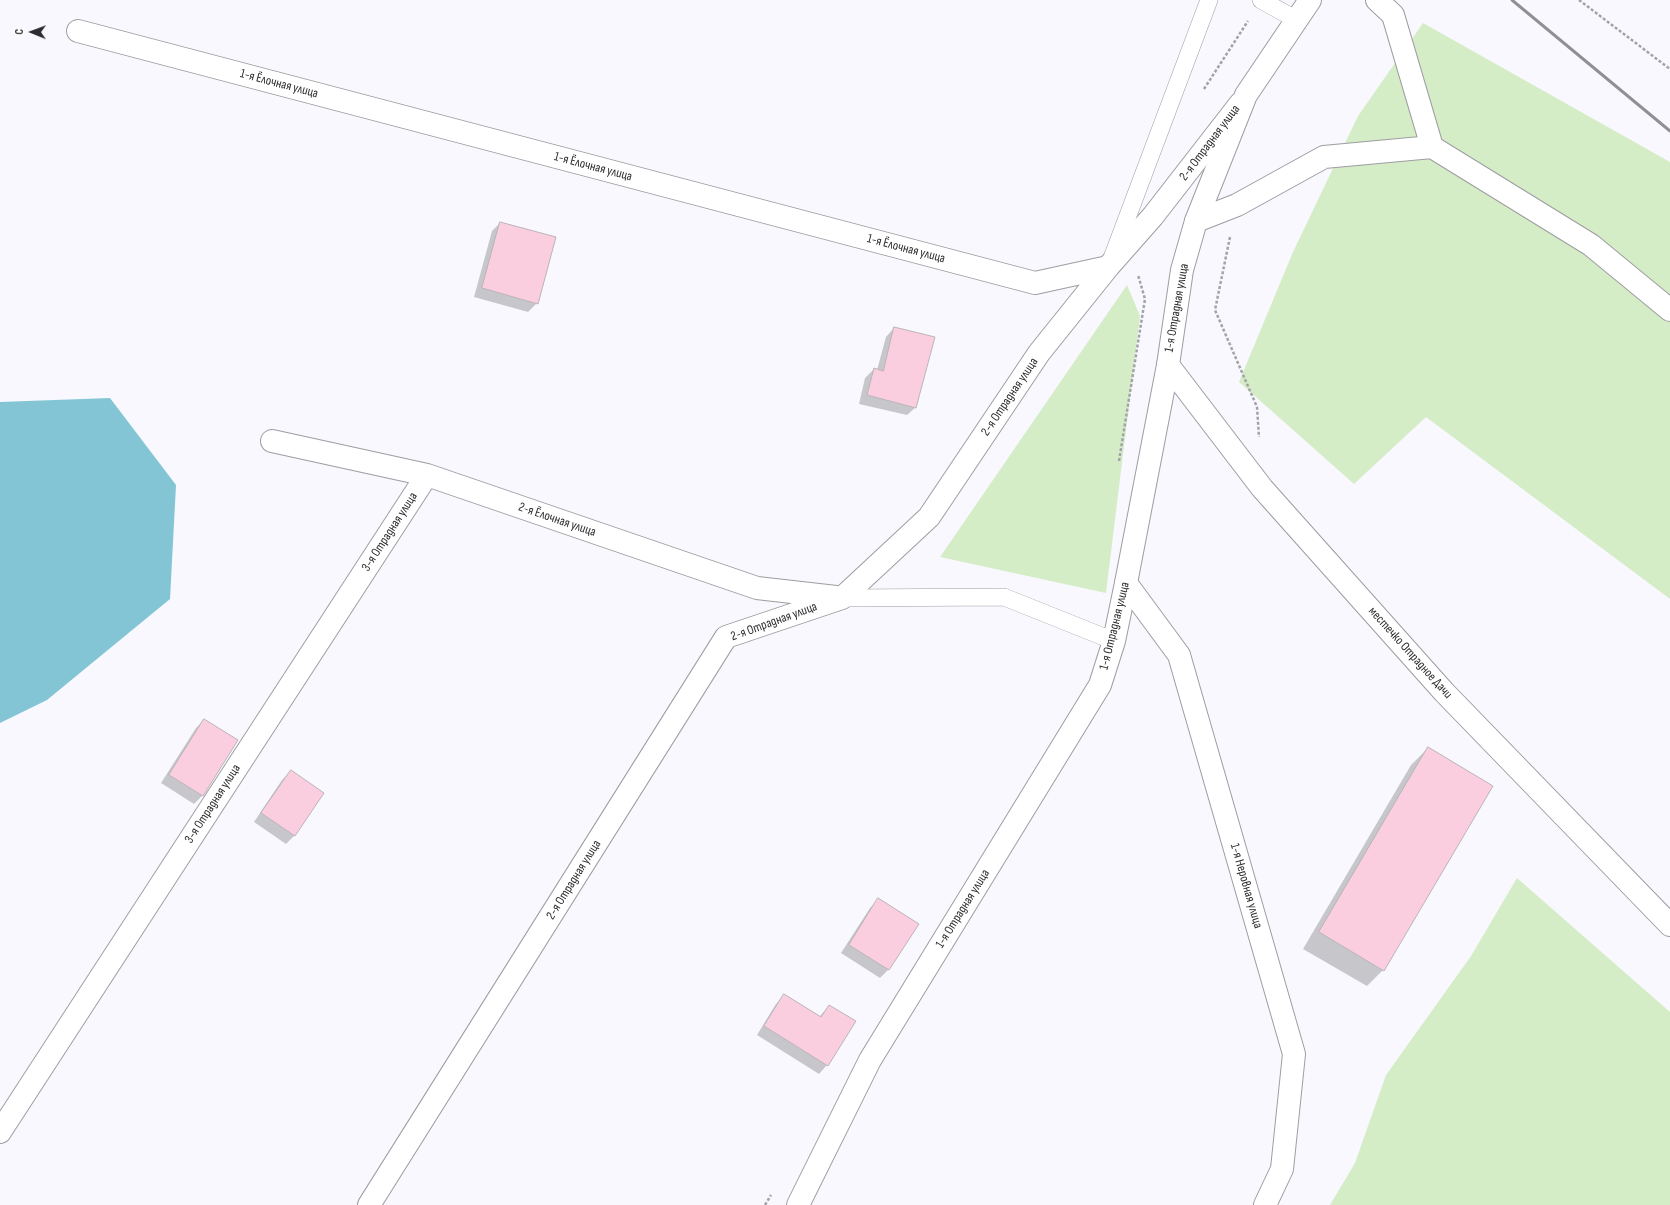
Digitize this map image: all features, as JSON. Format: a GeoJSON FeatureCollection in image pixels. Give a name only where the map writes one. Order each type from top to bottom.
{"type":"FeatureCollection","features":[{"type":"Feature","properties":{"kind":"street","name":"1-я Отрадная улица"},"geometry":{"type":"LineString","coordinates":[[798,1205],[870,1060],[1100,685],[1114,640],[1126,583],[1168,365],[1182,270],[1196,221],[1246,95],[1310,0]]}},
{"type":"Feature","properties":{"kind":"street"},"geometry":{"type":"LineString","coordinates":[[1377,0],[1394,15],[1432,147]]}},
{"type":"Feature","properties":{"kind":"street","name":"1-я Ёлочная улица"},"geometry":{"type":"LineString","coordinates":[[78,31],[1035,284],[1108,267]]}},
{"type":"Feature","properties":{"kind":"street","name":"2-я Отрадная улица"},"geometry":{"type":"LineString","coordinates":[[369,1205],[726,637],[842,598],[929,517],[1039,353],[1108,267],[1153,216],[1246,95]]}},
{"type":"Feature","properties":{"kind":"street"},"geometry":{"type":"LineString","coordinates":[[1196,221],[1237,205],[1324,157],[1432,147],[1591,245],[1670,310]]}},
{"type":"Feature","properties":{"kind":"street","name":"местечко Отрадное Дачи"},"geometry":{"type":"LineString","coordinates":[[1168,365],[1262,488],[1444,692],[1670,925]]}},
{"type":"Feature","properties":{"kind":"street","name":"2-я Ёлочная улица"},"geometry":{"type":"LineString","coordinates":[[272,441],[427,475],[757,588],[842,598]]}},
{"type":"Feature","properties":{"kind":"street","name":"3-я Отрадная улица"},"geometry":{"type":"LineString","coordinates":[[0,1132],[427,475]]}},
{"type":"Feature","properties":{"kind":"street","name":"1-я Неровная улица"},"geometry":{"type":"LineString","coordinates":[[1126,583],[1179,654],[1294,1054],[1282,1169],[1265,1205]]}},
{"type":"Feature","properties":{"kind":"lane"},"geometry":{"type":"LineString","coordinates":[[1108,267],[1209,0]]}},
{"type":"Feature","properties":{"kind":"lane"},"geometry":{"type":"LineString","coordinates":[[1261,0],[1297,20]]}},
{"type":"Feature","properties":{"kind":"lane"},"geometry":{"type":"LineString","coordinates":[[842,598],[1004,597],[1114,640]]}},
{"type":"Feature","properties":{"kind":"path"},"geometry":{"type":"LineString","coordinates":[[1579,0],[1670,69]]}},
{"type":"Feature","properties":{"kind":"path"},"geometry":{"type":"LineString","coordinates":[[1237,205],[1215,310],[1257,407],[1260,444]]}},
{"type":"Feature","properties":{"kind":"path"},"geometry":{"type":"LineString","coordinates":[[1118,465],[1144,300],[1129,244]]}},
{"type":"Feature","properties":{"kind":"path"},"geometry":{"type":"LineString","coordinates":[[765,1205],[773,1191]]}},
{"type":"Feature","properties":{"kind":"green space"},"geometry":{"type":"Polygon","coordinates":[[[1423,23],[1670,162],[1670,599],[1426,417],[1354,484],[1239,382],[1293,252],[1358,116],[1423,23]]]}},
{"type":"Feature","properties":{"kind":"green space"},"geometry":{"type":"Polygon","coordinates":[[[1127,285],[1140,316],[1106,593],[940,557],[1127,285]]]}},
{"type":"Feature","properties":{"kind":"green space"},"geometry":{"type":"Polygon","coordinates":[[[1517,878],[1670,1012],[1670,1205],[1330,1205],[1355,1163],[1386,1075],[1471,956],[1517,878]]]}},
{"type":"Feature","properties":{"kind":"water"},"geometry":{"type":"Polygon","coordinates":[[[110,398],[176,485],[170,599],[47,700],[0,723],[0,402],[110,398]]]}},
{"type":"Feature","properties":{"kind":"building"},"geometry":{"type":"Polygon","coordinates":[[[500,222],[556,237],[538,304],[482,288],[500,222]]]}},
{"type":"Feature","properties":{"kind":"building"},"geometry":{"type":"Polygon","coordinates":[[[894,327],[935,337],[916,408],[867,395],[874,368],[883,371],[894,327]]]}},
{"type":"Feature","properties":{"kind":"building"},"geometry":{"type":"Polygon","coordinates":[[[204,719],[238,740],[203,796],[169,775],[204,719]]]}},
{"type":"Feature","properties":{"kind":"building"},"geometry":{"type":"Polygon","coordinates":[[[1428,747],[1493,786],[1384,971],[1319,932],[1428,747]]]}},
{"type":"Feature","properties":{"kind":"building"},"geometry":{"type":"Polygon","coordinates":[[[291,770],[324,793],[295,836],[261,813],[291,770]]]}},
{"type":"Feature","properties":{"kind":"building"},"geometry":{"type":"Polygon","coordinates":[[[878,898],[919,924],[889,970],[849,945],[878,898]]]}},
{"type":"Feature","properties":{"kind":"building"},"geometry":{"type":"Polygon","coordinates":[[[784,994],[821,1017],[829,1005],[856,1021],[828,1066],[764,1026],[784,994]]]}},
{"type":"Feature","properties":{"kind":"railway"},"geometry":{"type":"LineString","coordinates":[[1512,0],[1670,131]]}}]}
